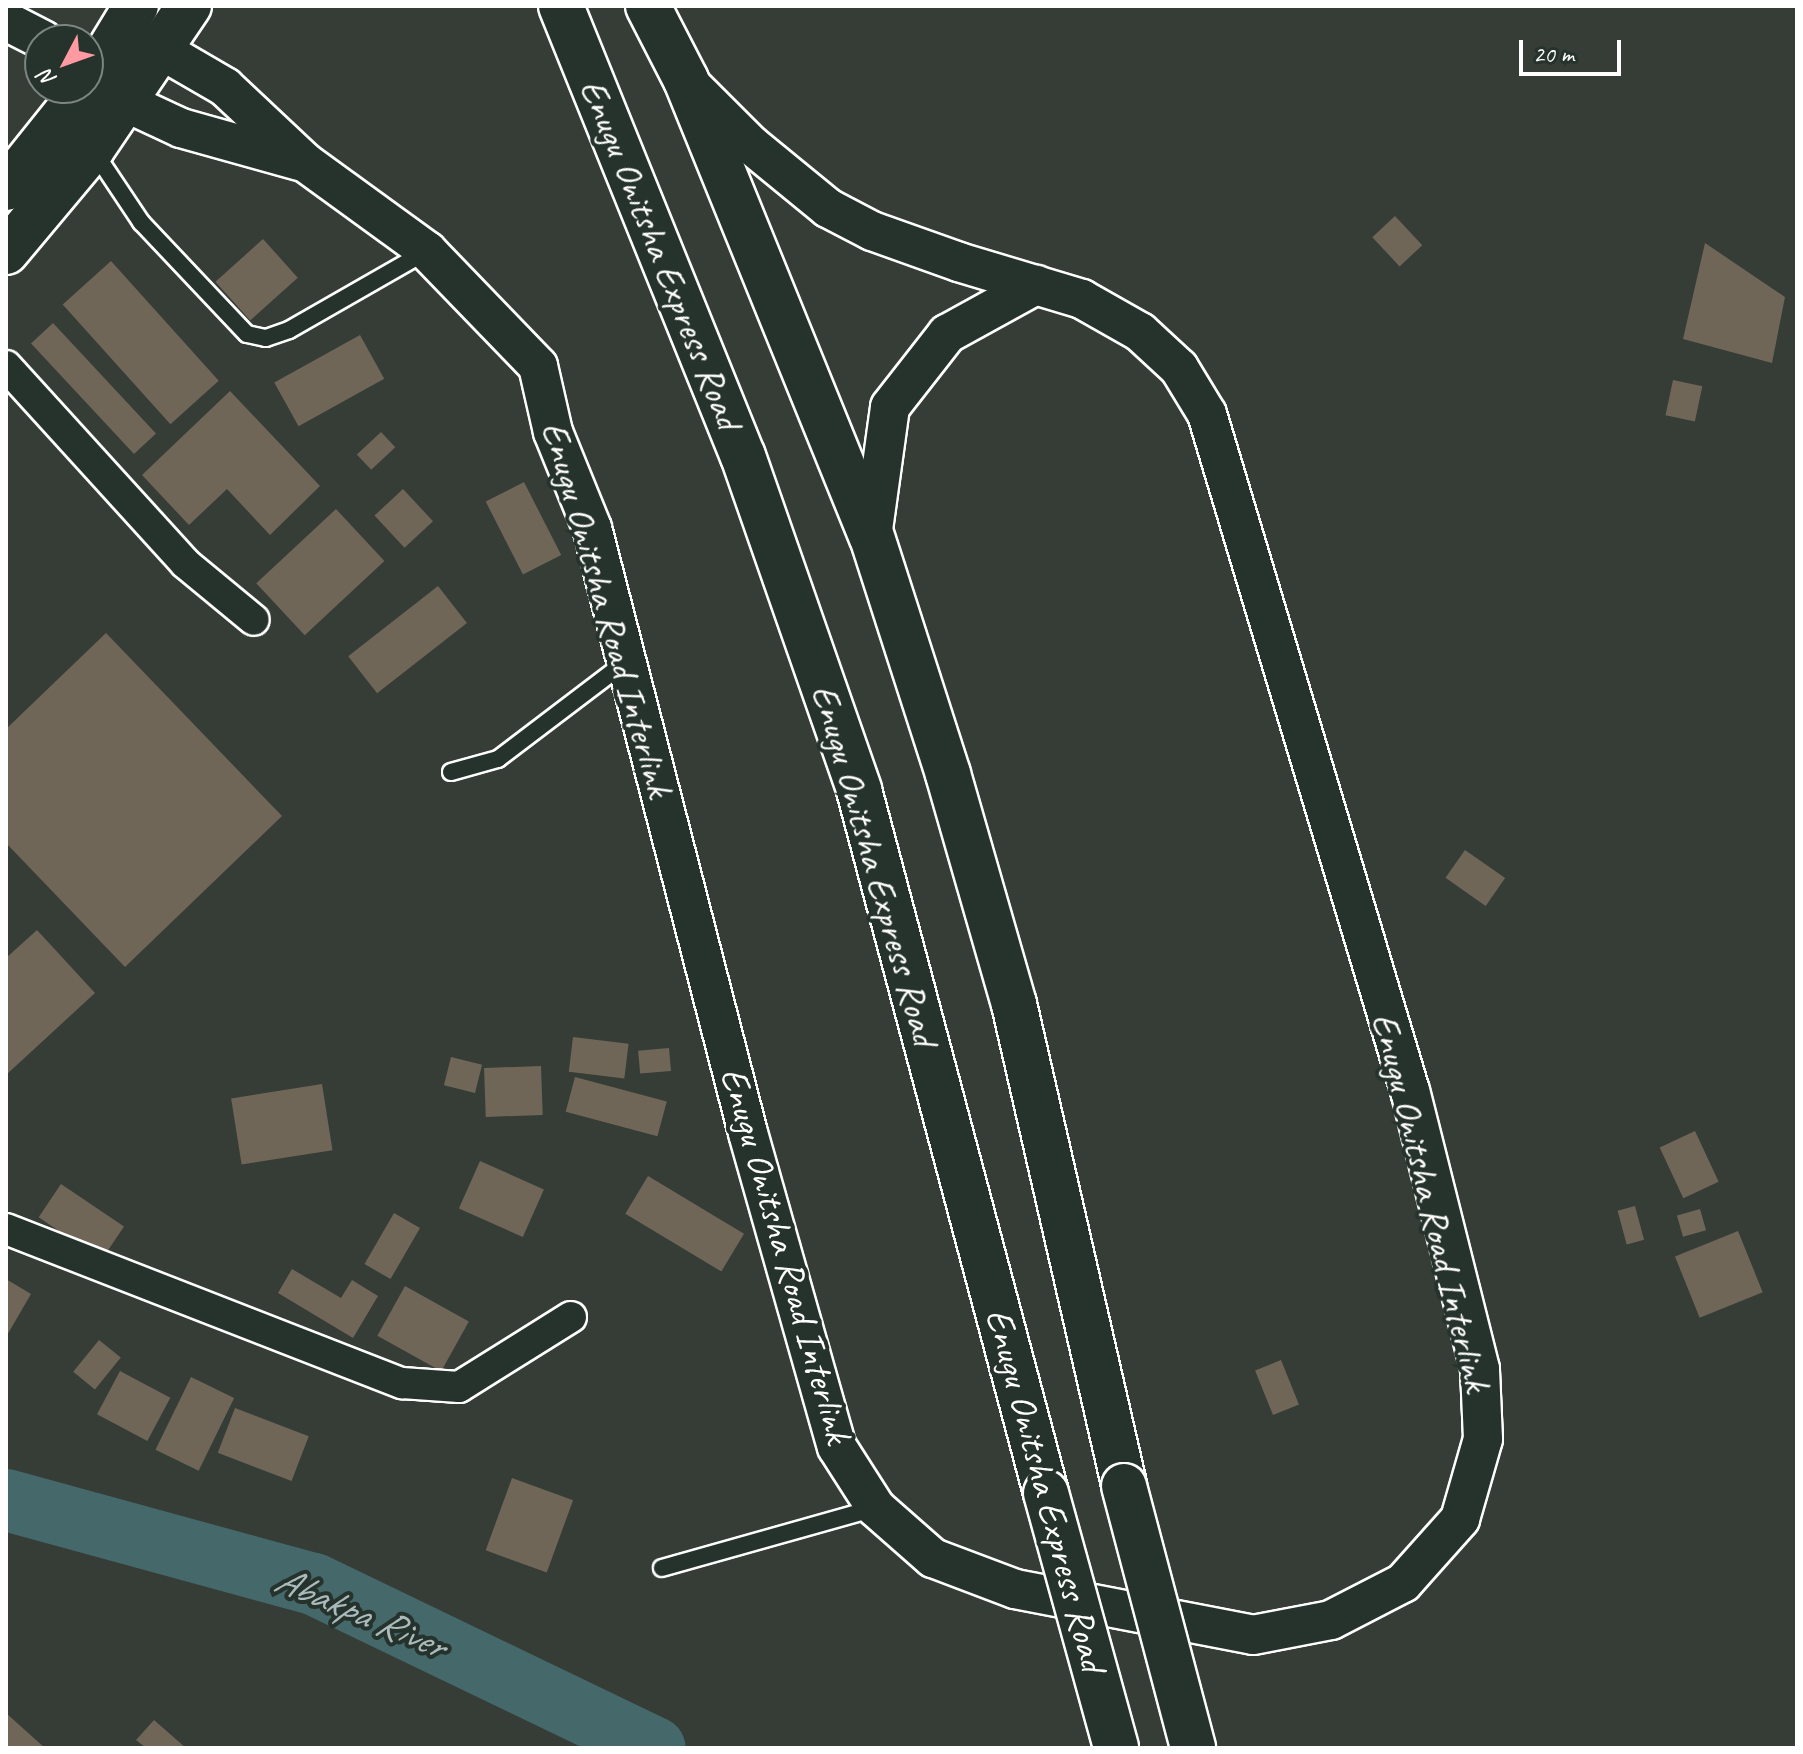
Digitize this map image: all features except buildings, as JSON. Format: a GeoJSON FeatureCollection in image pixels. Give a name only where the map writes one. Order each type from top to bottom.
{"type":"FeatureCollection","features":[{"type":"Feature","properties":{"kind":"main road"},"geometry":{"type":"LineString","coordinates":[[104,62],[136,6]]}},
{"type":"Feature","properties":{"kind":"main road","name":"Enugu Onitsha Express Road"},"geometry":{"type":"LineString","coordinates":[[561,6],[743,456],[859,790],[1116,1748]]}},
{"type":"Feature","properties":{"kind":"main road","name":"Enugu Onitsha Express Road"},"geometry":{"type":"LineString","coordinates":[[648,6],[686,80],[872,537],[1014,1004],[1124,1486],[1193,1748]]}},
{"type":"Feature","properties":{"kind":"main road"},"geometry":{"type":"LineString","coordinates":[[104,70],[177,25]]}},
{"type":"Feature","properties":{"kind":"main road"},"geometry":{"type":"LineString","coordinates":[[6,188],[73,104]]}},
{"type":"Feature","properties":{"kind":"main road"},"geometry":{"type":"LineString","coordinates":[[6,252],[92,149],[95,104]]}},
{"type":"Feature","properties":{"kind":"street"},"geometry":{"type":"LineString","coordinates":[[6,21],[24,30]]}},
{"type":"Feature","properties":{"kind":"street","name":"Enugu Onitsha Road Interlink"},"geometry":{"type":"LineString","coordinates":[[177,25],[225,87],[306,163],[427,251],[538,366],[553,432],[592,528],[748,1133],[837,1447],[876,1508],[933,1558],[1015,1589],[1253,1635],[1331,1620],[1403,1583],[1460,1519],[1483,1439],[1480,1369],[1410,1091],[1207,414],[1179,368],[1140,332],[1082,299],[872,231],[828,208],[751,145],[686,80]]}},
{"type":"Feature","properties":{"kind":"street","name":"Enugu Onitsha Road Interlink"},"geometry":{"type":"LineString","coordinates":[[104,78],[181,128],[306,163]]}},
{"type":"Feature","properties":{"kind":"street"},"geometry":{"type":"LineString","coordinates":[[872,537],[890,407],[947,334],[1036,285]]}},
{"type":"Feature","properties":{"kind":"street"},"geometry":{"type":"LineString","coordinates":[[6,366],[185,563],[254,620]]}},
{"type":"Feature","properties":{"kind":"street"},"geometry":{"type":"LineString","coordinates":[[6,1229],[402,1383],[459,1387],[571,1317]]}},
{"type":"Feature","properties":{"kind":"lane"},"geometry":{"type":"LineString","coordinates":[[92,149],[141,222],[247,334],[266,338],[289,330],[427,251]]}},
{"type":"Feature","properties":{"kind":"lane"},"geometry":{"type":"LineString","coordinates":[[451,772],[498,759],[628,661]]}},
{"type":"Feature","properties":{"kind":"lane"},"geometry":{"type":"LineString","coordinates":[[662,1568],[876,1508]]}},
{"type":"Feature","properties":{"kind":"waterway","name":"Abakpa River"},"geometry":{"type":"LineString","coordinates":[[6,1500],[314,1584],[655,1748]]}}]}
